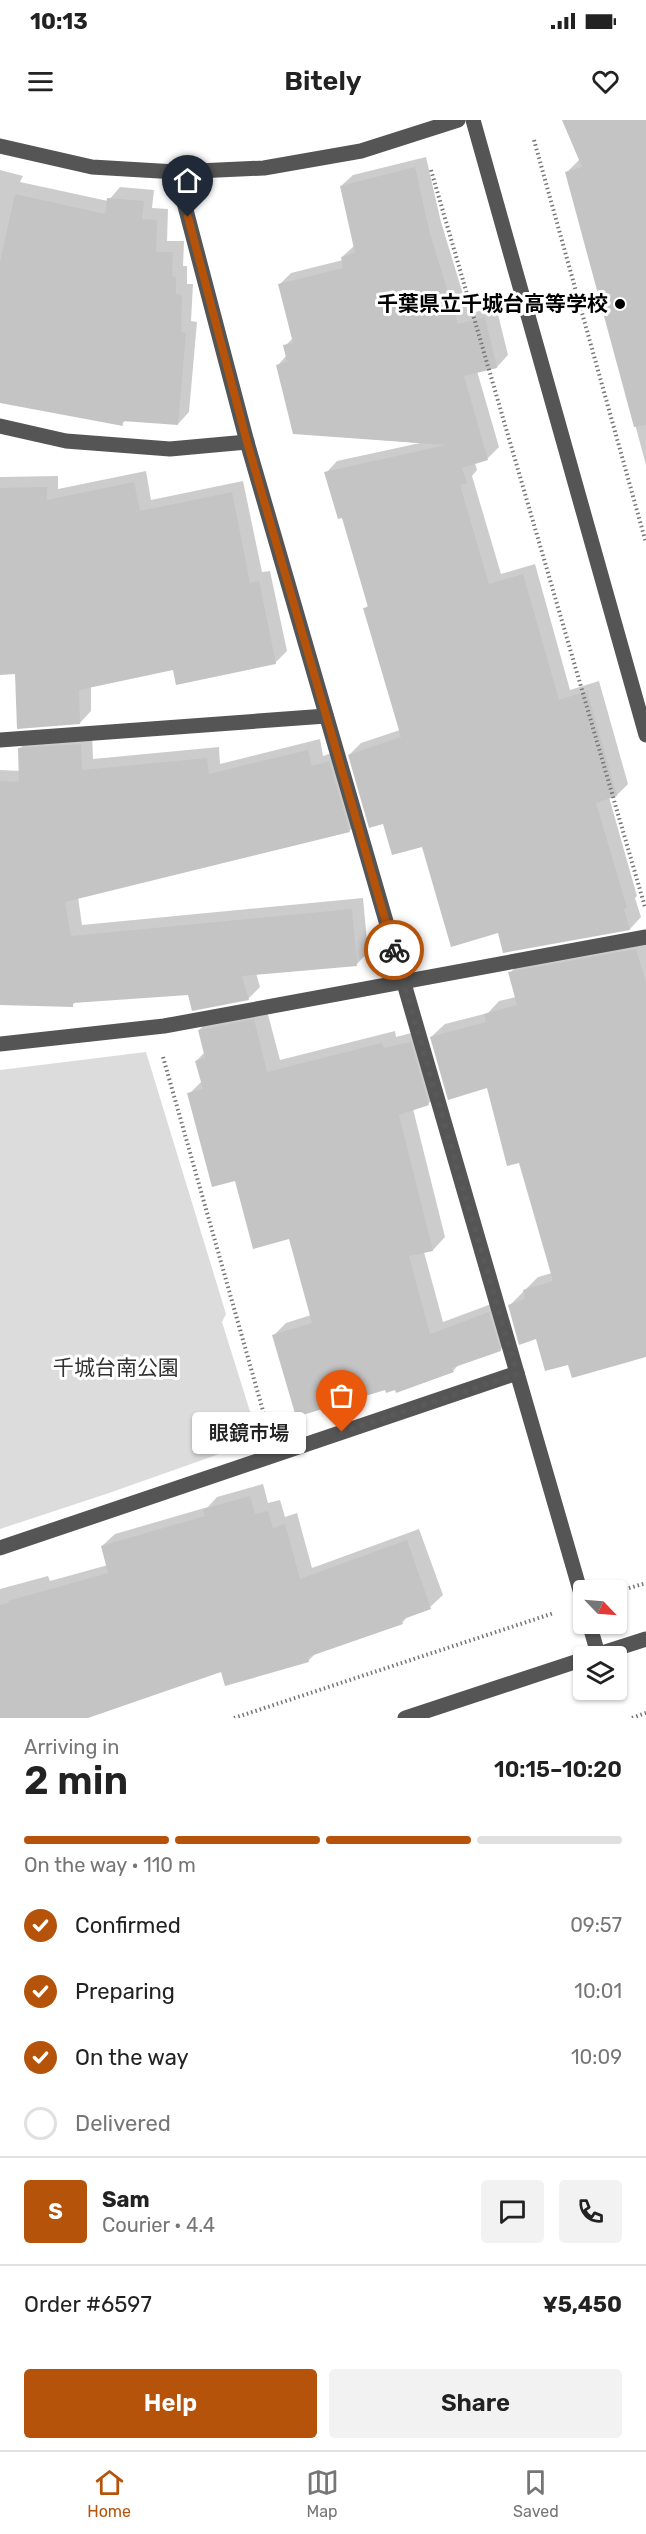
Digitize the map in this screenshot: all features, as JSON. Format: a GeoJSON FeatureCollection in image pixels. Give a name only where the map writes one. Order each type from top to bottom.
{"type":"FeatureCollection","features":[{"type":"Feature","properties":{"kind":"street"},"geometry":{"type":"LineString","coordinates":[[0,146],[92,167],[176,172],[264,168],[361,151],[458,120]]}},
{"type":"Feature","properties":{"kind":"street"},"geometry":{"type":"LineString","coordinates":[[473,120],[646,735]]}},
{"type":"Feature","properties":{"kind":"street"},"geometry":{"type":"LineString","coordinates":[[176,172],[247,442],[576,1580]]}},
{"type":"Feature","properties":{"kind":"street"},"geometry":{"type":"LineString","coordinates":[[0,426],[66,441],[170,449],[247,442]]}},
{"type":"Feature","properties":{"kind":"street"},"geometry":{"type":"LineString","coordinates":[[0,740],[326,716]]}},
{"type":"Feature","properties":{"kind":"street"},"geometry":{"type":"LineString","coordinates":[[0,1044],[155,1027],[646,937]]}},
{"type":"Feature","properties":{"kind":"street"},"geometry":{"type":"LineString","coordinates":[[0,1548],[517,1374]]}},
{"type":"Feature","properties":{"kind":"street"},"geometry":{"type":"LineString","coordinates":[[623,1646],[646,1639]]}},
{"type":"Feature","properties":{"kind":"street"},"geometry":{"type":"LineString","coordinates":[[405,1718],[573,1662]]}},
{"type":"Feature","properties":{"kind":"path"},"geometry":{"type":"LineString","coordinates":[[534,140],[646,543]]}},
{"type":"Feature","properties":{"kind":"path"},"geometry":{"type":"LineString","coordinates":[[431,170],[646,911]]}},
{"type":"Feature","properties":{"kind":"path"},"geometry":{"type":"LineString","coordinates":[[155,1027],[277,1454]]}},
{"type":"Feature","properties":{"kind":"path"},"geometry":{"type":"LineString","coordinates":[[627,1589],[646,1583]]}},
{"type":"Feature","properties":{"kind":"path"},"geometry":{"type":"LineString","coordinates":[[234,1718],[573,1607]]}},
{"type":"Feature","properties":{"kind":"path"},"geometry":{"type":"LineString","coordinates":[[632,1718],[646,1713]]}},
{"type":"Feature","properties":{"kind":"green space","name":"千城台南公園"},"geometry":{"type":"Polygon","coordinates":[[[146,1052],[226,1314],[222,1322],[259,1440],[0,1529],[0,1070],[146,1052]]]}},
{"type":"Feature","properties":{"kind":"building","name":"千葉県立千城台高等学校"},"geometry":{"type":"Polygon","coordinates":[[[562,120],[646,120],[646,425],[634,427],[565,172],[582,167],[562,120]]]}},
{"type":"Feature","properties":{"kind":"building"},"geometry":{"type":"Polygon","coordinates":[[[415,167],[430,234],[458,324],[485,317],[497,368],[464,376],[488,460],[462,468],[467,483],[460,485],[489,584],[523,574],[559,700],[587,691],[617,796],[596,803],[627,908],[624,909],[630,930],[503,953],[498,933],[451,947],[422,847],[392,855],[383,824],[369,828],[348,755],[401,737],[363,608],[368,607],[342,518],[338,519],[324,472],[446,445],[293,434],[276,365],[287,362],[283,345],[293,343],[278,284],[343,268],[341,257],[355,253],[340,186],[415,167]]]}},
{"type":"Feature","properties":{"kind":"building"},"geometry":{"type":"Polygon","coordinates":[[[15,194],[105,214],[107,198],[144,201],[142,219],[157,220],[156,252],[173,252],[172,276],[176,277],[176,294],[182,295],[181,332],[186,333],[178,425],[122,421],[123,426],[0,403],[0,262],[15,194]]]}},
{"type":"Feature","properties":{"kind":"building"},"geometry":{"type":"Polygon","coordinates":[[[134,482],[140,511],[232,492],[250,583],[259,581],[276,664],[176,685],[173,670],[79,690],[80,724],[17,729],[15,674],[0,675],[0,488],[47,487],[47,500],[134,482]]]}},
{"type":"Feature","properties":{"kind":"building"},"geometry":{"type":"Polygon","coordinates":[[[81,744],[82,770],[207,758],[209,774],[308,750],[312,766],[329,761],[350,832],[65,902],[71,936],[352,909],[357,966],[242,976],[249,1000],[192,1011],[188,995],[73,1003],[73,1007],[0,1005],[0,781],[19,782],[18,748],[81,744]]]}},
{"type":"Feature","properties":{"kind":"building"},"geometry":{"type":"Polygon","coordinates":[[[636,949],[646,982],[646,1357],[572,1378],[568,1365],[545,1371],[536,1339],[519,1345],[508,1305],[525,1299],[523,1290],[553,1281],[519,1163],[507,1166],[487,1088],[448,1100],[430,1037],[486,1022],[484,1014],[517,1005],[508,972],[636,949]]]}},
{"type":"Feature","properties":{"kind":"building"},"geometry":{"type":"Polygon","coordinates":[[[254,1019],[267,1072],[382,1043],[384,1048],[411,1042],[429,1105],[399,1115],[433,1251],[409,1256],[430,1334],[489,1312],[501,1351],[452,1368],[454,1372],[396,1393],[395,1390],[386,1393],[385,1390],[296,1417],[272,1335],[312,1323],[289,1239],[253,1249],[235,1181],[212,1187],[187,1093],[203,1089],[195,1061],[205,1058],[198,1030],[254,1019]]]}},
{"type":"Feature","properties":{"kind":"building"},"geometry":{"type":"Polygon","coordinates":[[[250,1496],[255,1514],[268,1511],[273,1528],[285,1524],[300,1579],[407,1540],[431,1609],[401,1620],[403,1624],[308,1657],[309,1662],[225,1686],[221,1672],[88,1718],[0,1718],[0,1605],[108,1573],[101,1546],[205,1516],[203,1509],[250,1496]]]}},
{"type":"Feature","properties":{"kind":"way so far"},"geometry":{"type":"LineString","coordinates":[[342,1432],[517,1374],[394,950]]}},
{"type":"Feature","properties":{"kind":"place","name":"千葉県立千城台高等学校"},"geometry":{"type":"Point","coordinates":[620,304]}},
{"type":"Feature","properties":{"kind":"place","name":"眼鏡市場"},"geometry":{"type":"Point","coordinates":[342,1432]}},
{"type":"Feature","properties":{"kind":"route"},"geometry":{"type":"LineString","coordinates":[[188,217],[247,442],[394,950]]}}]}
